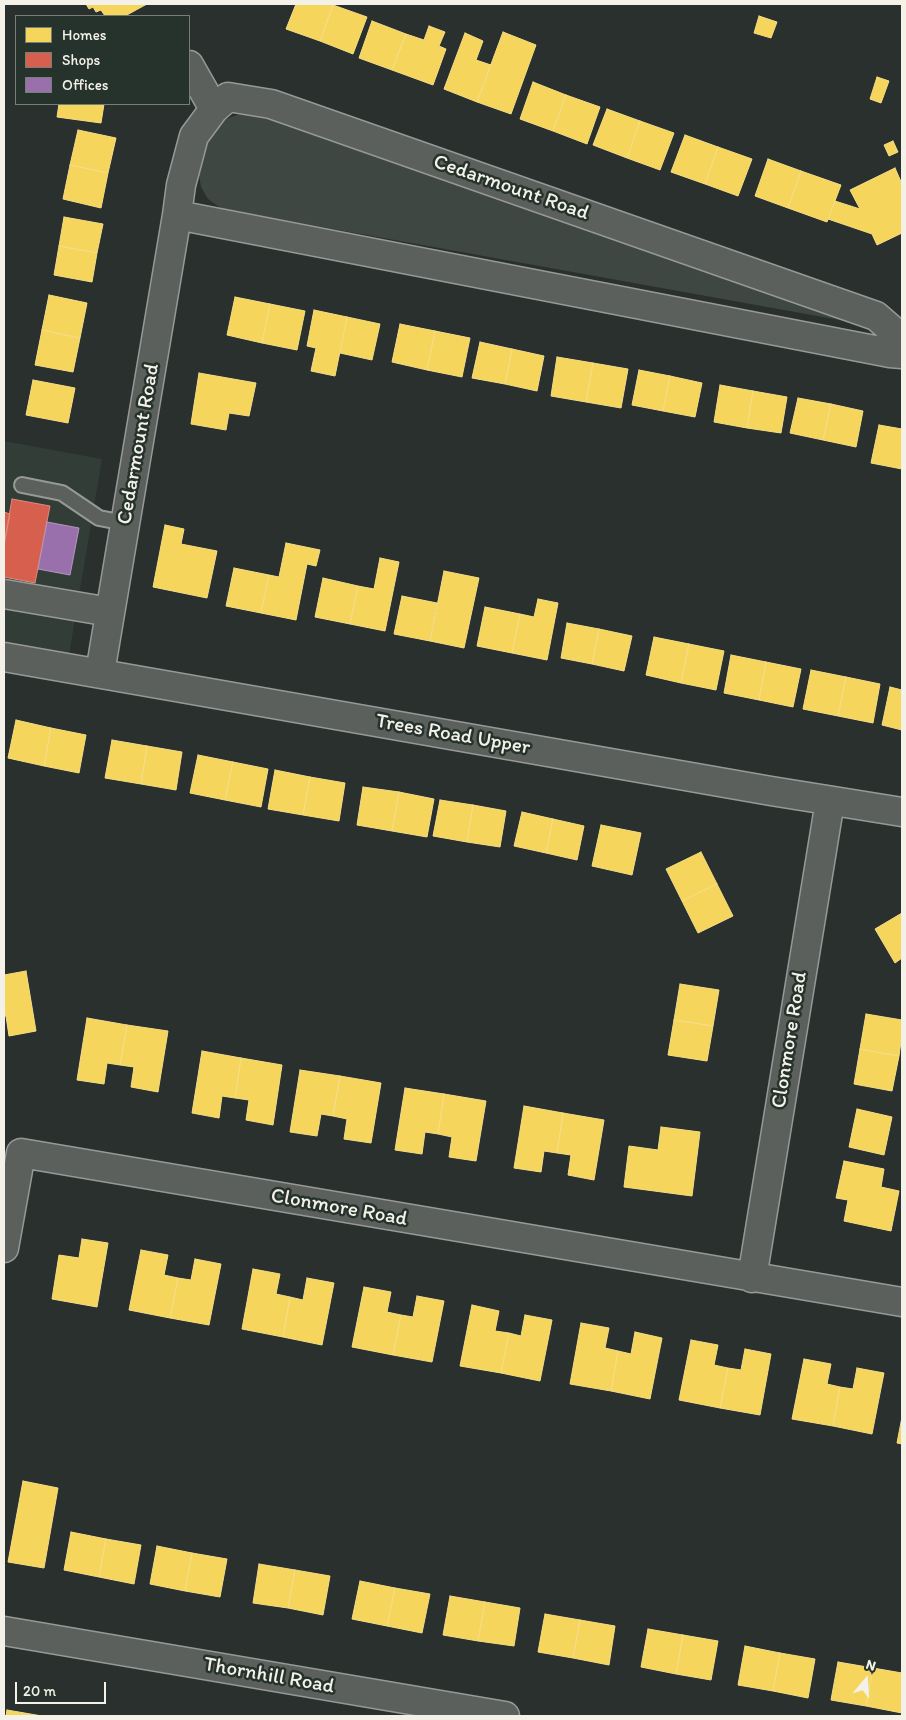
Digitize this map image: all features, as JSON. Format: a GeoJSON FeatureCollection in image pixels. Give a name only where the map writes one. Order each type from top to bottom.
{"type":"FeatureCollection","features":[{"type":"Feature","properties":{"kind":"street"},"geometry":{"type":"LineString","coordinates":[[190,68],[214,109]]}},
{"type":"Feature","properties":{"kind":"street","name":"Cedarmount Road"},"geometry":{"type":"LineString","coordinates":[[100,673],[181,185],[194,136],[214,109],[228,97],[271,104],[876,316],[891,329],[896,353],[177,215]]}},
{"type":"Feature","properties":{"kind":"street"},"geometry":{"type":"LineString","coordinates":[[4,594],[110,612]]}},
{"type":"Feature","properties":{"kind":"street","name":"Trees Road Upper"},"geometry":{"type":"LineString","coordinates":[[4,657],[902,812]]}},
{"type":"Feature","properties":{"kind":"street","name":"Clonmore Road"},"geometry":{"type":"LineString","coordinates":[[752,1278],[830,801]]}},
{"type":"Feature","properties":{"kind":"street","name":"Clonmore Road"},"geometry":{"type":"LineString","coordinates":[[4,1248],[21,1154],[902,1302]]}},
{"type":"Feature","properties":{"kind":"street","name":"Thornhill Road"},"geometry":{"type":"LineString","coordinates":[[4,1630],[505,1716]]}},
{"type":"Feature","properties":{"kind":"lane"},"geometry":{"type":"LineString","coordinates":[[22,485],[62,493],[99,518],[125,523]]}},
{"type":"Feature","properties":{"kind":"shaded area"},"geometry":{"type":"Polygon","coordinates":[[[246,112],[268,112],[856,317],[845,321],[222,209],[208,199],[201,187],[199,175],[207,139],[223,120],[246,112]]]}},
{"type":"Feature","properties":{"kind":"shaded area"},"geometry":{"type":"Polygon","coordinates":[[[4,441],[102,459],[69,655],[4,644],[4,441]]]}},
{"type":"Feature","properties":{"kind":"building: Homes"},"geometry":{"type":"Polygon","coordinates":[[[86,4],[147,4],[127,15],[104,15],[101,10],[96,12],[93,7],[89,9],[86,4]]]}},
{"type":"Feature","properties":{"kind":"building: Homes"},"geometry":{"type":"Polygon","coordinates":[[[296,4],[333,5],[320,41],[286,29],[296,4]]]}},
{"type":"Feature","properties":{"kind":"building: Homes"},"geometry":{"type":"Polygon","coordinates":[[[333,5],[367,17],[353,54],[320,41],[333,5]]]}},
{"type":"Feature","properties":{"kind":"building: Homes"},"geometry":{"type":"Polygon","coordinates":[[[759,16],[777,22],[771,38],[754,33],[759,16]]]}},
{"type":"Feature","properties":{"kind":"building: Homes"},"geometry":{"type":"Polygon","coordinates":[[[372,21],[406,34],[392,70],[359,58],[372,21]]]}},
{"type":"Feature","properties":{"kind":"building: Homes"},"geometry":{"type":"Polygon","coordinates":[[[429,26],[445,32],[439,46],[446,49],[433,85],[392,70],[406,34],[424,40],[429,26]]]}},
{"type":"Feature","properties":{"kind":"building: Homes"},"geometry":{"type":"Polygon","coordinates":[[[503,32],[536,45],[511,114],[477,102],[503,32]]]}},
{"type":"Feature","properties":{"kind":"building: Homes"},"geometry":{"type":"Polygon","coordinates":[[[465,33],[483,41],[476,60],[491,65],[477,102],[444,89],[465,33]]]}},
{"type":"Feature","properties":{"kind":"building: Homes"},"geometry":{"type":"Polygon","coordinates":[[[877,77],[889,81],[881,103],[870,99],[877,77]]]}},
{"type":"Feature","properties":{"kind":"building: Homes"},"geometry":{"type":"Polygon","coordinates":[[[533,82],[566,95],[553,131],[520,119],[533,82]]]}},
{"type":"Feature","properties":{"kind":"building: Homes"},"geometry":{"type":"Polygon","coordinates":[[[566,95],[600,107],[587,144],[553,131],[566,95]]]}},
{"type":"Feature","properties":{"kind":"building: Homes"},"geometry":{"type":"Polygon","coordinates":[[[59,105],[104,105],[101,123],[57,117],[59,105]]]}},
{"type":"Feature","properties":{"kind":"building: Homes"},"geometry":{"type":"Polygon","coordinates":[[[607,109],[640,121],[627,158],[593,145],[607,109]]]}},
{"type":"Feature","properties":{"kind":"building: Homes"},"geometry":{"type":"Polygon","coordinates":[[[640,121],[674,133],[660,170],[627,158],[640,121]]]}},
{"type":"Feature","properties":{"kind":"building: Homes"},"geometry":{"type":"Polygon","coordinates":[[[78,130],[116,138],[108,173],[70,165],[78,130]]]}},
{"type":"Feature","properties":{"kind":"building: Homes"},"geometry":{"type":"Polygon","coordinates":[[[685,135],[718,147],[705,184],[671,172],[685,135]]]}},
{"type":"Feature","properties":{"kind":"building: Homes"},"geometry":{"type":"Polygon","coordinates":[[[893,141],[898,152],[889,156],[884,145],[893,141]]]}},
{"type":"Feature","properties":{"kind":"building: Homes"},"geometry":{"type":"Polygon","coordinates":[[[718,147],[752,159],[738,196],[705,184],[718,147]]]}},
{"type":"Feature","properties":{"kind":"building: Homes"},"geometry":{"type":"Polygon","coordinates":[[[768,159],[801,171],[788,208],[755,196],[768,159]]]}},
{"type":"Feature","properties":{"kind":"building: Homes"},"geometry":{"type":"Polygon","coordinates":[[[70,165],[108,173],[101,208],[63,199],[70,165]]]}},
{"type":"Feature","properties":{"kind":"building: Homes"},"geometry":{"type":"Polygon","coordinates":[[[895,168],[902,184],[902,233],[877,245],[872,234],[828,219],[835,201],[860,209],[850,190],[895,168]]]}},
{"type":"Feature","properties":{"kind":"building: Homes"},"geometry":{"type":"Polygon","coordinates":[[[801,171],[841,185],[827,222],[788,208],[801,171]]]}},
{"type":"Feature","properties":{"kind":"building: Homes"},"geometry":{"type":"Polygon","coordinates":[[[64,217],[103,224],[97,253],[59,246],[64,217]]]}},
{"type":"Feature","properties":{"kind":"building: Homes"},"geometry":{"type":"Polygon","coordinates":[[[59,246],[97,253],[92,282],[54,275],[59,246]]]}},
{"type":"Feature","properties":{"kind":"building: Homes"},"geometry":{"type":"Polygon","coordinates":[[[49,295],[87,303],[80,338],[42,330],[49,295]]]}},
{"type":"Feature","properties":{"kind":"building: Homes"},"geometry":{"type":"Polygon","coordinates":[[[235,297],[270,304],[262,343],[227,335],[235,297]]]}},
{"type":"Feature","properties":{"kind":"building: Homes"},"geometry":{"type":"Polygon","coordinates":[[[270,304],[305,311],[297,350],[262,343],[270,304]]]}},
{"type":"Feature","properties":{"kind":"building: Homes"},"geometry":{"type":"Polygon","coordinates":[[[314,310],[347,317],[335,376],[311,371],[316,348],[307,346],[314,310]]]}},
{"type":"Feature","properties":{"kind":"building: Homes"},"geometry":{"type":"Polygon","coordinates":[[[347,317],[380,324],[372,360],[340,353],[347,317]]]}},
{"type":"Feature","properties":{"kind":"building: Homes"},"geometry":{"type":"Polygon","coordinates":[[[400,324],[435,331],[427,370],[392,362],[400,324]]]}},
{"type":"Feature","properties":{"kind":"building: Homes"},"geometry":{"type":"Polygon","coordinates":[[[42,330],[80,338],[73,372],[35,365],[42,330]]]}},
{"type":"Feature","properties":{"kind":"building: Homes"},"geometry":{"type":"Polygon","coordinates":[[[435,331],[470,338],[462,377],[427,370],[435,331]]]}},
{"type":"Feature","properties":{"kind":"building: Homes"},"geometry":{"type":"Polygon","coordinates":[[[480,342],[512,349],[505,384],[472,378],[480,342]]]}},
{"type":"Feature","properties":{"kind":"building: Homes"},"geometry":{"type":"Polygon","coordinates":[[[512,349],[544,356],[537,391],[505,384],[512,349]]]}},
{"type":"Feature","properties":{"kind":"building: Homes"},"geometry":{"type":"Polygon","coordinates":[[[557,357],[593,363],[586,402],[551,396],[557,357]]]}},
{"type":"Feature","properties":{"kind":"building: Homes"},"geometry":{"type":"Polygon","coordinates":[[[593,363],[628,369],[621,408],[586,402],[593,363]]]}},
{"type":"Feature","properties":{"kind":"building: Homes"},"geometry":{"type":"Polygon","coordinates":[[[639,370],[670,376],[663,411],[632,405],[639,370]]]}},
{"type":"Feature","properties":{"kind":"building: Homes"},"geometry":{"type":"Polygon","coordinates":[[[199,373],[256,383],[249,416],[229,413],[226,430],[191,424],[199,373]]]}},
{"type":"Feature","properties":{"kind":"building: Homes"},"geometry":{"type":"Polygon","coordinates":[[[670,376],[702,383],[695,417],[663,411],[670,376]]]}},
{"type":"Feature","properties":{"kind":"building: Homes"},"geometry":{"type":"Polygon","coordinates":[[[33,380],[75,388],[68,423],[26,415],[33,380]]]}},
{"type":"Feature","properties":{"kind":"building: Homes"},"geometry":{"type":"Polygon","coordinates":[[[720,385],[753,391],[747,428],[714,422],[720,385]]]}},
{"type":"Feature","properties":{"kind":"building: Homes"},"geometry":{"type":"Polygon","coordinates":[[[753,391],[787,397],[781,433],[747,428],[753,391]]]}},
{"type":"Feature","properties":{"kind":"building: Homes"},"geometry":{"type":"Polygon","coordinates":[[[798,398],[831,404],[823,440],[790,433],[798,398]]]}},
{"type":"Feature","properties":{"kind":"building: Homes"},"geometry":{"type":"Polygon","coordinates":[[[831,404],[863,411],[856,447],[823,440],[831,404]]]}},
{"type":"Feature","properties":{"kind":"building: Homes"},"geometry":{"type":"Polygon","coordinates":[[[879,425],[902,429],[902,469],[871,463],[879,425]]]}},
{"type":"Feature","properties":{"kind":"building: Homes"},"geometry":{"type":"Polygon","coordinates":[[[165,525],[184,529],[181,544],[217,551],[207,598],[153,587],[165,525]]]}},
{"type":"Feature","properties":{"kind":"building: Homes"},"geometry":{"type":"Polygon","coordinates":[[[286,543],[320,550],[316,566],[307,564],[296,620],[261,613],[269,575],[279,577],[286,543]]]}},
{"type":"Feature","properties":{"kind":"building: Homes"},"geometry":{"type":"Polygon","coordinates":[[[380,558],[399,562],[385,631],[350,624],[358,586],[374,589],[380,558]]]}},
{"type":"Feature","properties":{"kind":"building: Homes"},"geometry":{"type":"Polygon","coordinates":[[[234,568],[269,575],[261,613],[226,606],[234,568]]]}},
{"type":"Feature","properties":{"kind":"building: Homes"},"geometry":{"type":"Polygon","coordinates":[[[444,571],[479,578],[464,648],[430,641],[444,571]]]}},
{"type":"Feature","properties":{"kind":"building: Homes"},"geometry":{"type":"Polygon","coordinates":[[[323,578],[358,586],[350,624],[315,617],[323,578]]]}},
{"type":"Feature","properties":{"kind":"building: Homes"},"geometry":{"type":"Polygon","coordinates":[[[402,596],[437,603],[430,641],[394,634],[402,596]]]}},
{"type":"Feature","properties":{"kind":"building: Homes"},"geometry":{"type":"Polygon","coordinates":[[[538,599],[558,603],[547,660],[512,653],[520,614],[534,617],[538,599]]]}},
{"type":"Feature","properties":{"kind":"building: Homes"},"geometry":{"type":"Polygon","coordinates":[[[485,607],[520,614],[512,653],[477,646],[485,607]]]}},
{"type":"Feature","properties":{"kind":"building: Homes"},"geometry":{"type":"Polygon","coordinates":[[[567,623],[599,629],[592,664],[561,658],[567,623]]]}},
{"type":"Feature","properties":{"kind":"building: Homes"},"geometry":{"type":"Polygon","coordinates":[[[599,629],[632,636],[624,671],[592,664],[599,629]]]}},
{"type":"Feature","properties":{"kind":"building: Homes"},"geometry":{"type":"Polygon","coordinates":[[[654,637],[689,644],[681,683],[646,675],[654,637]]]}},
{"type":"Feature","properties":{"kind":"building: Homes"},"geometry":{"type":"Polygon","coordinates":[[[689,644],[724,651],[716,690],[681,683],[689,644]]]}},
{"type":"Feature","properties":{"kind":"building: Homes"},"geometry":{"type":"Polygon","coordinates":[[[731,655],[766,662],[759,700],[724,693],[731,655]]]}},
{"type":"Feature","properties":{"kind":"building: Homes"},"geometry":{"type":"Polygon","coordinates":[[[766,662],[801,669],[793,707],[759,700],[766,662]]]}},
{"type":"Feature","properties":{"kind":"building: Homes"},"geometry":{"type":"Polygon","coordinates":[[[811,670],[846,677],[838,716],[803,709],[811,670]]]}},
{"type":"Feature","properties":{"kind":"building: Homes"},"geometry":{"type":"Polygon","coordinates":[[[846,677],[880,684],[873,723],[838,716],[846,677]]]}},
{"type":"Feature","properties":{"kind":"building: Homes"},"geometry":{"type":"Polygon","coordinates":[[[890,687],[902,690],[902,730],[882,725],[890,687]]]}},
{"type":"Feature","properties":{"kind":"building: Homes"},"geometry":{"type":"Polygon","coordinates":[[[16,720],[51,728],[44,766],[8,758],[16,720]]]}},
{"type":"Feature","properties":{"kind":"building: Homes"},"geometry":{"type":"Polygon","coordinates":[[[51,728],[86,735],[79,773],[44,766],[51,728]]]}},
{"type":"Feature","properties":{"kind":"building: Homes"},"geometry":{"type":"Polygon","coordinates":[[[112,740],[147,746],[141,784],[105,778],[112,740]]]}},
{"type":"Feature","properties":{"kind":"building: Homes"},"geometry":{"type":"Polygon","coordinates":[[[147,746],[182,752],[176,790],[141,784],[147,746]]]}},
{"type":"Feature","properties":{"kind":"building: Homes"},"geometry":{"type":"Polygon","coordinates":[[[198,755],[233,762],[225,800],[190,793],[198,755]]]}},
{"type":"Feature","properties":{"kind":"building: Homes"},"geometry":{"type":"Polygon","coordinates":[[[233,762],[268,769],[261,807],[225,800],[233,762]]]}},
{"type":"Feature","properties":{"kind":"building: Homes"},"geometry":{"type":"Polygon","coordinates":[[[275,770],[310,777],[303,815],[268,809],[275,770]]]}},
{"type":"Feature","properties":{"kind":"building: Homes"},"geometry":{"type":"Polygon","coordinates":[[[310,777],[345,783],[339,821],[303,815],[310,777]]]}},
{"type":"Feature","properties":{"kind":"building: Homes"},"geometry":{"type":"Polygon","coordinates":[[[363,787],[399,792],[392,831],[357,825],[363,787]]]}},
{"type":"Feature","properties":{"kind":"building: Homes"},"geometry":{"type":"Polygon","coordinates":[[[399,792],[434,799],[427,837],[392,831],[399,792]]]}},
{"type":"Feature","properties":{"kind":"building: Homes"},"geometry":{"type":"Polygon","coordinates":[[[440,800],[473,805],[467,842],[433,836],[440,800]]]}},
{"type":"Feature","properties":{"kind":"building: Homes"},"geometry":{"type":"Polygon","coordinates":[[[473,805],[506,811],[500,847],[467,842],[473,805]]]}},
{"type":"Feature","properties":{"kind":"building: Homes"},"geometry":{"type":"Polygon","coordinates":[[[522,812],[553,819],[546,853],[514,846],[522,812]]]}},
{"type":"Feature","properties":{"kind":"building: Homes"},"geometry":{"type":"Polygon","coordinates":[[[553,819],[584,826],[577,860],[546,853],[553,819]]]}},
{"type":"Feature","properties":{"kind":"building: Homes"},"geometry":{"type":"Polygon","coordinates":[[[601,825],[641,833],[632,875],[592,866],[601,825]]]}},
{"type":"Feature","properties":{"kind":"building: Homes"},"geometry":{"type":"Polygon","coordinates":[[[701,852],[717,884],[682,901],[666,869],[701,852]]]}},
{"type":"Feature","properties":{"kind":"building: Homes"},"geometry":{"type":"Polygon","coordinates":[[[717,884],[733,916],[698,933],[682,901],[717,884]]]}},
{"type":"Feature","properties":{"kind":"building: Homes"},"geometry":{"type":"Polygon","coordinates":[[[902,913],[902,958],[895,963],[875,929],[902,913]]]}},
{"type":"Feature","properties":{"kind":"building: Homes"},"geometry":{"type":"Polygon","coordinates":[[[26,971],[36,1031],[9,1036],[6,1016],[4,1016],[4,975],[26,971]]]}},
{"type":"Feature","properties":{"kind":"building: Homes"},"geometry":{"type":"Polygon","coordinates":[[[680,984],[719,990],[713,1026],[674,1020],[680,984]]]}},
{"type":"Feature","properties":{"kind":"building: Homes"},"geometry":{"type":"Polygon","coordinates":[[[866,1014],[902,1020],[899,1056],[860,1049],[866,1014]]]}},
{"type":"Feature","properties":{"kind":"building: Homes"},"geometry":{"type":"Polygon","coordinates":[[[87,1018],[127,1025],[120,1065],[107,1063],[104,1084],[77,1080],[87,1018]]]}},
{"type":"Feature","properties":{"kind":"building: Homes"},"geometry":{"type":"Polygon","coordinates":[[[674,1020],[713,1026],[707,1061],[668,1055],[674,1020]]]}},
{"type":"Feature","properties":{"kind":"building: Homes"},"geometry":{"type":"Polygon","coordinates":[[[127,1025],[168,1031],[158,1092],[131,1087],[134,1067],[120,1065],[127,1025]]]}},
{"type":"Feature","properties":{"kind":"building: Homes"},"geometry":{"type":"Polygon","coordinates":[[[860,1049],[899,1056],[892,1091],[854,1084],[860,1049]]]}},
{"type":"Feature","properties":{"kind":"building: Homes"},"geometry":{"type":"Polygon","coordinates":[[[202,1051],[241,1058],[235,1098],[222,1096],[219,1118],[192,1113],[202,1051]]]}},
{"type":"Feature","properties":{"kind":"building: Homes"},"geometry":{"type":"Polygon","coordinates":[[[241,1058],[282,1065],[273,1125],[246,1120],[249,1100],[235,1098],[241,1058]]]}},
{"type":"Feature","properties":{"kind":"building: Homes"},"geometry":{"type":"Polygon","coordinates":[[[300,1070],[340,1076],[333,1116],[321,1114],[317,1136],[290,1132],[300,1070]]]}},
{"type":"Feature","properties":{"kind":"building: Homes"},"geometry":{"type":"Polygon","coordinates":[[[340,1076],[381,1083],[371,1143],[344,1139],[347,1119],[333,1116],[340,1076]]]}},
{"type":"Feature","properties":{"kind":"building: Homes"},"geometry":{"type":"Polygon","coordinates":[[[405,1088],[444,1094],[438,1134],[425,1132],[422,1154],[395,1150],[405,1088]]]}},
{"type":"Feature","properties":{"kind":"building: Homes"},"geometry":{"type":"Polygon","coordinates":[[[444,1094],[486,1101],[476,1161],[449,1157],[452,1137],[438,1134],[444,1094]]]}},
{"type":"Feature","properties":{"kind":"building: Homes"},"geometry":{"type":"Polygon","coordinates":[[[524,1106],[563,1113],[557,1153],[544,1151],[541,1172],[514,1168],[524,1106]]]}},
{"type":"Feature","properties":{"kind":"building: Homes"},"geometry":{"type":"Polygon","coordinates":[[[857,1109],[892,1117],[884,1155],[849,1147],[857,1109]]]}},
{"type":"Feature","properties":{"kind":"building: Homes"},"geometry":{"type":"Polygon","coordinates":[[[563,1113],[604,1120],[594,1180],[568,1175],[571,1155],[557,1153],[563,1113]]]}},
{"type":"Feature","properties":{"kind":"building: Homes"},"geometry":{"type":"Polygon","coordinates":[[[661,1127],[700,1132],[692,1196],[624,1187],[629,1146],[658,1150],[661,1127]]]}},
{"type":"Feature","properties":{"kind":"building: Homes"},"geometry":{"type":"Polygon","coordinates":[[[844,1161],[884,1169],[881,1187],[899,1191],[891,1231],[844,1221],[848,1200],[836,1198],[844,1161]]]}},
{"type":"Feature","properties":{"kind":"building: Homes"},"geometry":{"type":"Polygon","coordinates":[[[82,1239],[108,1243],[97,1307],[52,1299],[59,1255],[79,1258],[82,1239]]]}},
{"type":"Feature","properties":{"kind":"building: Homes"},"geometry":{"type":"Polygon","coordinates":[[[141,1250],[168,1255],[164,1275],[178,1278],[170,1318],[129,1310],[141,1250]]]}},
{"type":"Feature","properties":{"kind":"building: Homes"},"geometry":{"type":"Polygon","coordinates":[[[195,1259],[221,1264],[209,1325],[170,1318],[178,1278],[191,1280],[195,1259]]]}},
{"type":"Feature","properties":{"kind":"building: Homes"},"geometry":{"type":"Polygon","coordinates":[[[253,1269],[280,1274],[276,1294],[290,1297],[283,1337],[242,1329],[253,1269]]]}},
{"type":"Feature","properties":{"kind":"building: Homes"},"geometry":{"type":"Polygon","coordinates":[[[307,1278],[334,1283],[322,1345],[283,1337],[290,1297],[303,1300],[307,1278]]]}},
{"type":"Feature","properties":{"kind":"building: Homes"},"geometry":{"type":"Polygon","coordinates":[[[364,1287],[391,1292],[387,1312],[401,1315],[393,1355],[352,1347],[364,1287]]]}},
{"type":"Feature","properties":{"kind":"building: Homes"},"geometry":{"type":"Polygon","coordinates":[[[417,1296],[444,1301],[432,1362],[393,1355],[401,1315],[413,1317],[417,1296]]]}},
{"type":"Feature","properties":{"kind":"building: Homes"},"geometry":{"type":"Polygon","coordinates":[[[472,1305],[499,1311],[495,1331],[509,1333],[501,1373],[460,1366],[472,1305]]]}},
{"type":"Feature","properties":{"kind":"building: Homes"},"geometry":{"type":"Polygon","coordinates":[[[525,1315],[552,1320],[540,1381],[501,1373],[509,1333],[521,1336],[525,1315]]]}},
{"type":"Feature","properties":{"kind":"building: Homes"},"geometry":{"type":"Polygon","coordinates":[[[581,1323],[609,1328],[605,1348],[618,1351],[611,1391],[570,1384],[581,1323]]]}},
{"type":"Feature","properties":{"kind":"building: Homes"},"geometry":{"type":"Polygon","coordinates":[[[635,1332],[662,1338],[650,1399],[611,1391],[618,1351],[631,1354],[635,1332]]]}},
{"type":"Feature","properties":{"kind":"building: Homes"},"geometry":{"type":"Polygon","coordinates":[[[691,1340],[718,1345],[714,1365],[728,1368],[720,1408],[679,1400],[691,1340]]]}},
{"type":"Feature","properties":{"kind":"building: Homes"},"geometry":{"type":"Polygon","coordinates":[[[745,1349],[771,1354],[760,1415],[720,1408],[728,1368],[741,1370],[745,1349]]]}},
{"type":"Feature","properties":{"kind":"building: Homes"},"geometry":{"type":"Polygon","coordinates":[[[804,1359],[831,1364],[827,1384],[840,1387],[833,1426],[792,1419],[804,1359]]]}},
{"type":"Feature","properties":{"kind":"building: Homes"},"geometry":{"type":"Polygon","coordinates":[[[857,1368],[884,1373],[872,1434],[833,1426],[840,1387],[853,1389],[857,1368]]]}},
{"type":"Feature","properties":{"kind":"building: Homes"},"geometry":{"type":"Polygon","coordinates":[[[902,1417],[902,1444],[897,1443],[902,1417]]]}},
{"type":"Feature","properties":{"kind":"building: Homes"},"geometry":{"type":"Polygon","coordinates":[[[23,1481],[58,1488],[44,1568],[8,1562],[23,1481]]]}},
{"type":"Feature","properties":{"kind":"building: Homes"},"geometry":{"type":"Polygon","coordinates":[[[71,1532],[106,1539],[99,1577],[64,1570],[71,1532]]]}},
{"type":"Feature","properties":{"kind":"building: Homes"},"geometry":{"type":"Polygon","coordinates":[[[106,1539],[141,1545],[134,1584],[99,1577],[106,1539]]]}},
{"type":"Feature","properties":{"kind":"building: Homes"},"geometry":{"type":"Polygon","coordinates":[[[157,1546],[192,1553],[185,1591],[150,1584],[157,1546]]]}},
{"type":"Feature","properties":{"kind":"building: Homes"},"geometry":{"type":"Polygon","coordinates":[[[192,1553],[227,1559],[220,1597],[185,1591],[192,1553]]]}},
{"type":"Feature","properties":{"kind":"building: Homes"},"geometry":{"type":"Polygon","coordinates":[[[259,1564],[295,1570],[288,1608],[253,1603],[259,1564]]]}},
{"type":"Feature","properties":{"kind":"building: Homes"},"geometry":{"type":"Polygon","coordinates":[[[295,1570],[330,1576],[323,1615],[288,1608],[295,1570]]]}},
{"type":"Feature","properties":{"kind":"building: Homes"},"geometry":{"type":"Polygon","coordinates":[[[360,1581],[395,1588],[387,1626],[352,1619],[360,1581]]]}},
{"type":"Feature","properties":{"kind":"building: Homes"},"geometry":{"type":"Polygon","coordinates":[[[395,1588],[430,1594],[422,1633],[387,1626],[395,1588]]]}},
{"type":"Feature","properties":{"kind":"building: Homes"},"geometry":{"type":"Polygon","coordinates":[[[450,1596],[485,1602],[478,1641],[443,1635],[450,1596]]]}},
{"type":"Feature","properties":{"kind":"building: Homes"},"geometry":{"type":"Polygon","coordinates":[[[485,1602],[520,1608],[514,1646],[478,1641],[485,1602]]]}},
{"type":"Feature","properties":{"kind":"building: Homes"},"geometry":{"type":"Polygon","coordinates":[[[545,1614],[580,1620],[573,1658],[538,1652],[545,1614]]]}},
{"type":"Feature","properties":{"kind":"building: Homes"},"geometry":{"type":"Polygon","coordinates":[[[580,1620],[615,1626],[609,1665],[573,1658],[580,1620]]]}},
{"type":"Feature","properties":{"kind":"building: Homes"},"geometry":{"type":"Polygon","coordinates":[[[648,1629],[683,1635],[676,1674],[641,1667],[648,1629]]]}},
{"type":"Feature","properties":{"kind":"building: Homes"},"geometry":{"type":"Polygon","coordinates":[[[683,1635],[718,1641],[711,1680],[676,1674],[683,1635]]]}},
{"type":"Feature","properties":{"kind":"building: Homes"},"geometry":{"type":"Polygon","coordinates":[[[745,1646],[780,1653],[773,1691],[738,1685],[745,1646]]]}},
{"type":"Feature","properties":{"kind":"building: Homes"},"geometry":{"type":"Polygon","coordinates":[[[780,1653],[815,1659],[808,1698],[773,1691],[780,1653]]]}},
{"type":"Feature","properties":{"kind":"building: Homes"},"geometry":{"type":"Polygon","coordinates":[[[838,1662],[873,1668],[866,1706],[831,1700],[838,1662]]]}},
{"type":"Feature","properties":{"kind":"building: Homes"},"geometry":{"type":"Polygon","coordinates":[[[873,1668],[902,1673],[902,1713],[866,1706],[873,1668]]]}},
{"type":"Feature","properties":{"kind":"building: Homes"},"geometry":{"type":"Polygon","coordinates":[[[7,1710],[42,1716],[6,1716],[7,1710]]]}},
{"type":"Feature","properties":{"kind":"building: Shops"},"geometry":{"type":"Polygon","coordinates":[[[12,499],[50,506],[35,583],[4,577],[4,545],[12,499]]]}},
{"type":"Feature","properties":{"kind":"building: Shops"},"geometry":{"type":"Polygon","coordinates":[[[4,512],[10,514],[4,545],[4,512]]]}},
{"type":"Feature","properties":{"kind":"building: Offices"},"geometry":{"type":"Polygon","coordinates":[[[47,522],[79,528],[70,575],[38,569],[47,522]]]}}]}
